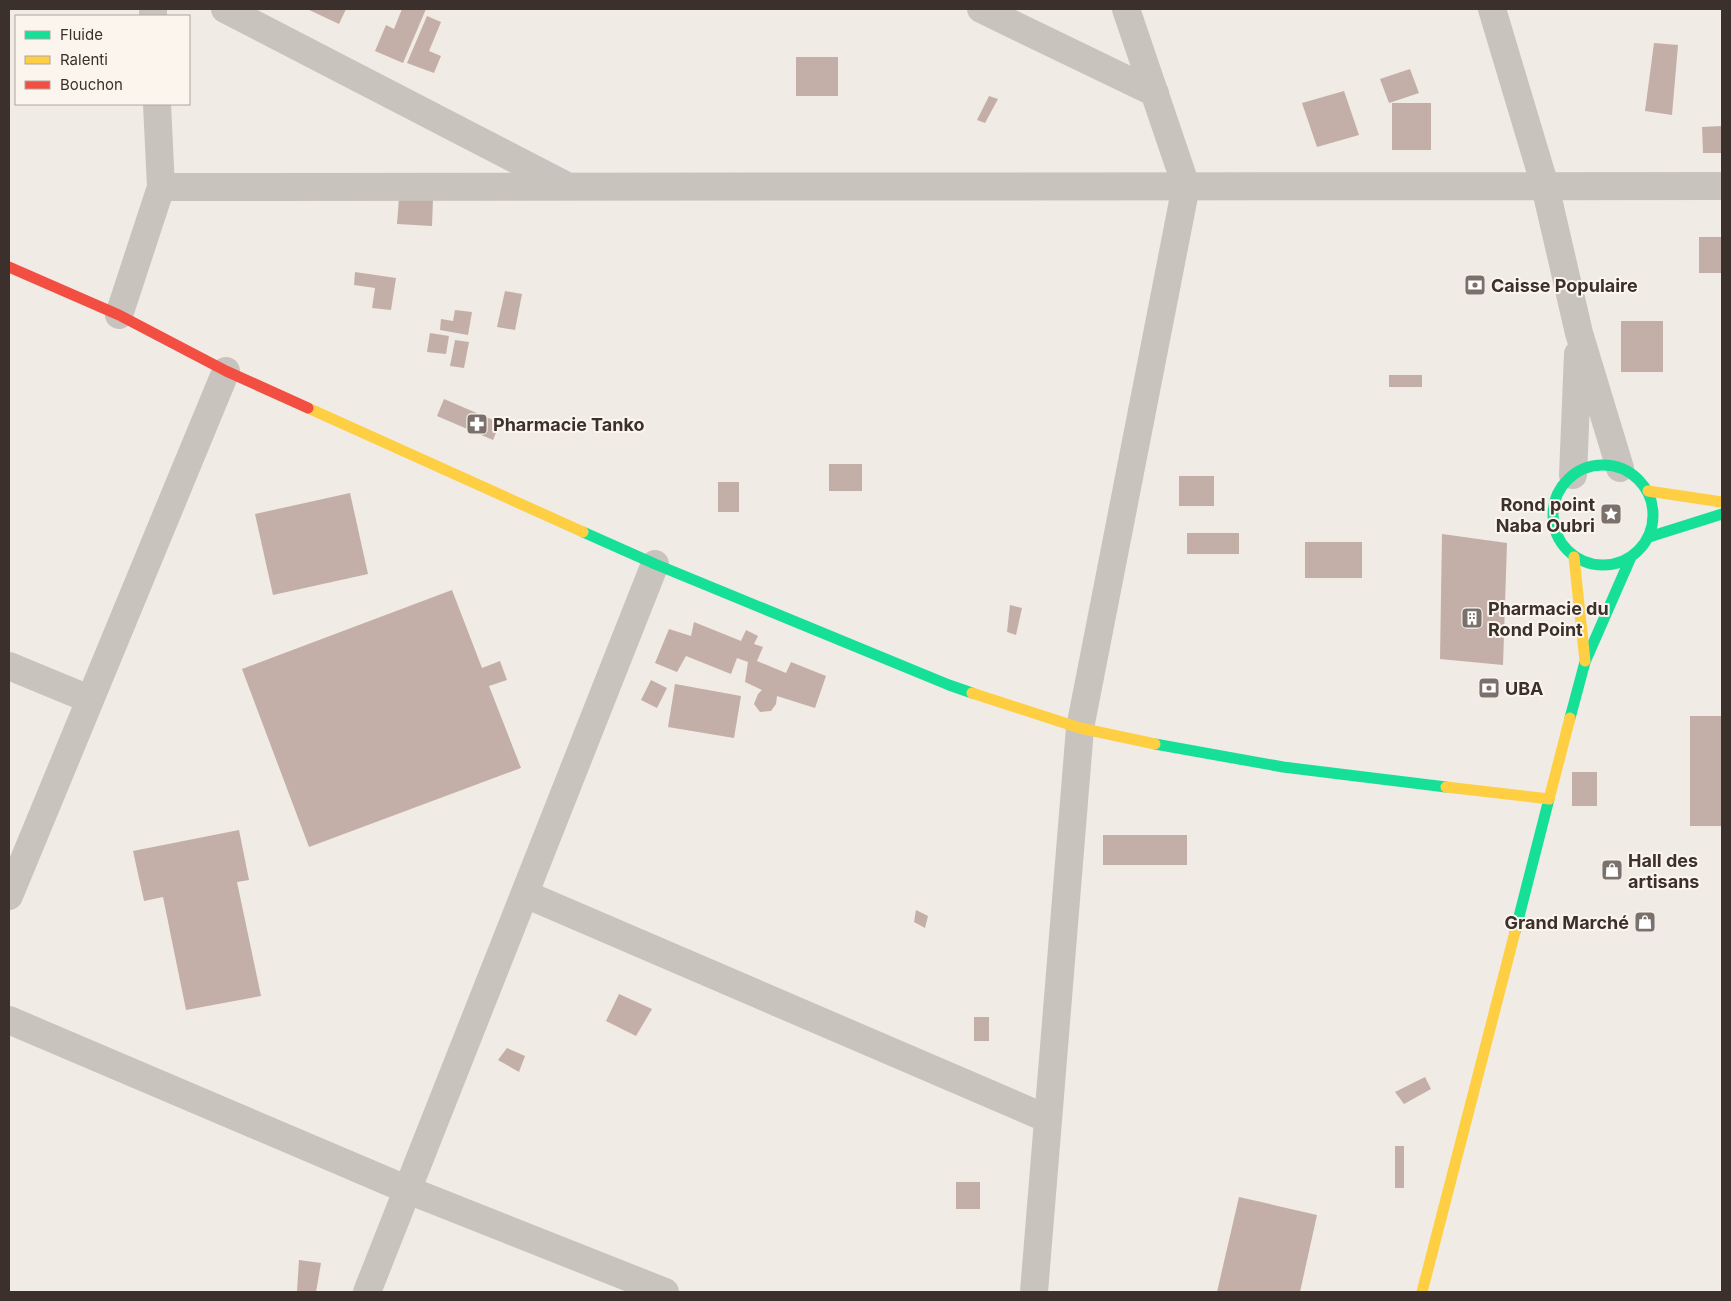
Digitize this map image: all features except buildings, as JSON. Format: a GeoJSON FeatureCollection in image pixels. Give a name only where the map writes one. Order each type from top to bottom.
{"type":"FeatureCollection","features":[{"type":"Feature","properties":{"kind":"main road"},"geometry":{"type":"LineString","coordinates":[[9,267],[119,315],[226,370],[655,564],[949,685],[1080,728],[1190,751],[1283,767],[1549,799]]}},
{"type":"Feature","properties":{"kind":"main road"},"geometry":{"type":"LineString","coordinates":[[1595,465],[1620,468],[1636,476],[1648,491],[1654,513],[1649,536],[1642,548],[1631,557],[1613,565],[1593,565],[1574,557],[1558,539],[1552,516],[1557,492],[1573,475],[1595,465]]}},
{"type":"Feature","properties":{"kind":"main road"},"geometry":{"type":"LineString","coordinates":[[1648,491],[1722,502]]}},
{"type":"Feature","properties":{"kind":"main road"},"geometry":{"type":"LineString","coordinates":[[1649,536],[1722,514]]}},
{"type":"Feature","properties":{"kind":"main road"},"geometry":{"type":"LineString","coordinates":[[1574,557],[1585,662]]}},
{"type":"Feature","properties":{"kind":"main road"},"geometry":{"type":"LineString","coordinates":[[1422,1292],[1585,662],[1631,557]]}},
{"type":"Feature","properties":{"kind":"street"},"geometry":{"type":"LineString","coordinates":[[225,9],[567,186]]}},
{"type":"Feature","properties":{"kind":"street"},"geometry":{"type":"LineString","coordinates":[[981,9],[1155,94]]}},
{"type":"Feature","properties":{"kind":"street"},"geometry":{"type":"LineString","coordinates":[[1034,1292],[1080,728],[1186,186],[1126,9]]}},
{"type":"Feature","properties":{"kind":"street"},"geometry":{"type":"LineString","coordinates":[[1492,9],[1545,186],[1579,333],[1620,468]]}},
{"type":"Feature","properties":{"kind":"street"},"geometry":{"type":"LineString","coordinates":[[119,315],[161,187],[157,105]]}},
{"type":"Feature","properties":{"kind":"street"},"geometry":{"type":"LineString","coordinates":[[161,187],[1722,186]]}},
{"type":"Feature","properties":{"kind":"street"},"geometry":{"type":"LineString","coordinates":[[1573,475],[1579,333]]}},
{"type":"Feature","properties":{"kind":"street"},"geometry":{"type":"LineString","coordinates":[[9,896],[226,370]]}},
{"type":"Feature","properties":{"kind":"street"},"geometry":{"type":"LineString","coordinates":[[367,1292],[655,564]]}},
{"type":"Feature","properties":{"kind":"street"},"geometry":{"type":"LineString","coordinates":[[9,666],[89,699]]}},
{"type":"Feature","properties":{"kind":"street"},"geometry":{"type":"LineString","coordinates":[[525,894],[1048,1119]]}},
{"type":"Feature","properties":{"kind":"street"},"geometry":{"type":"LineString","coordinates":[[9,1020],[408,1190],[665,1292]]}},
{"type":"Feature","properties":{"kind":"traffic: fast"},"geometry":{"type":"LineString","coordinates":[[1603,465],[1613,466],[1631,473],[1645,487],[1652,505],[1653,515],[1652,525],[1645,543],[1631,557],[1613,564],[1603,565],[1593,564],[1575,557],[1561,543],[1554,525],[1553,515],[1554,505],[1561,487],[1575,473],[1593,466],[1603,465]]}},
{"type":"Feature","properties":{"kind":"traffic: fast"},"geometry":{"type":"LineString","coordinates":[[1649,537],[1722,514]]}},
{"type":"Feature","properties":{"kind":"traffic: fast"},"geometry":{"type":"LineString","coordinates":[[583,532],[655,564],[972,693]]}},
{"type":"Feature","properties":{"kind":"traffic: fast"},"geometry":{"type":"LineString","coordinates":[[1570,718],[1585,662],[1631,557]]}},
{"type":"Feature","properties":{"kind":"traffic: fast"},"geometry":{"type":"LineString","coordinates":[[1155,744],[1283,767],[1446,787]]}},
{"type":"Feature","properties":{"kind":"traffic: fast"},"geometry":{"type":"LineString","coordinates":[[1515,932],[1549,799]]}},
{"type":"Feature","properties":{"kind":"traffic: slow"},"geometry":{"type":"LineString","coordinates":[[308,408],[583,532]]}},
{"type":"Feature","properties":{"kind":"traffic: slow"},"geometry":{"type":"LineString","coordinates":[[1648,491],[1722,502]]}},
{"type":"Feature","properties":{"kind":"traffic: slow"},"geometry":{"type":"LineString","coordinates":[[1574,557],[1585,661]]}},
{"type":"Feature","properties":{"kind":"traffic: slow"},"geometry":{"type":"LineString","coordinates":[[972,693],[1080,728],[1155,744]]}},
{"type":"Feature","properties":{"kind":"traffic: slow"},"geometry":{"type":"LineString","coordinates":[[1446,787],[1549,799],[1570,718]]}},
{"type":"Feature","properties":{"kind":"traffic: slow"},"geometry":{"type":"LineString","coordinates":[[1422,1292],[1515,932]]}},
{"type":"Feature","properties":{"kind":"traffic: jam"},"geometry":{"type":"LineString","coordinates":[[9,267],[119,315],[226,371],[308,408]]}},
{"type":"Feature","properties":{"kind":"place","name":"Caisse Populaire"},"geometry":{"type":"Point","coordinates":[1475,285]}},
{"type":"Feature","properties":{"kind":"place","name":"Pharmacie Tanko"},"geometry":{"type":"Point","coordinates":[477,424]}},
{"type":"Feature","properties":{"kind":"place","name":"Rond point Naba Oubri"},"geometry":{"type":"Point","coordinates":[1611,514]}},
{"type":"Feature","properties":{"kind":"place","name":"Pharmacie du Rond Point"},"geometry":{"type":"Point","coordinates":[1472,618]}},
{"type":"Feature","properties":{"kind":"place","name":"UBA"},"geometry":{"type":"Point","coordinates":[1489,688]}},
{"type":"Feature","properties":{"kind":"place","name":"Hall des artisans"},"geometry":{"type":"Point","coordinates":[1612,870]}},
{"type":"Feature","properties":{"kind":"place","name":"Grand Marché"},"geometry":{"type":"Point","coordinates":[1645,922]}}]}
